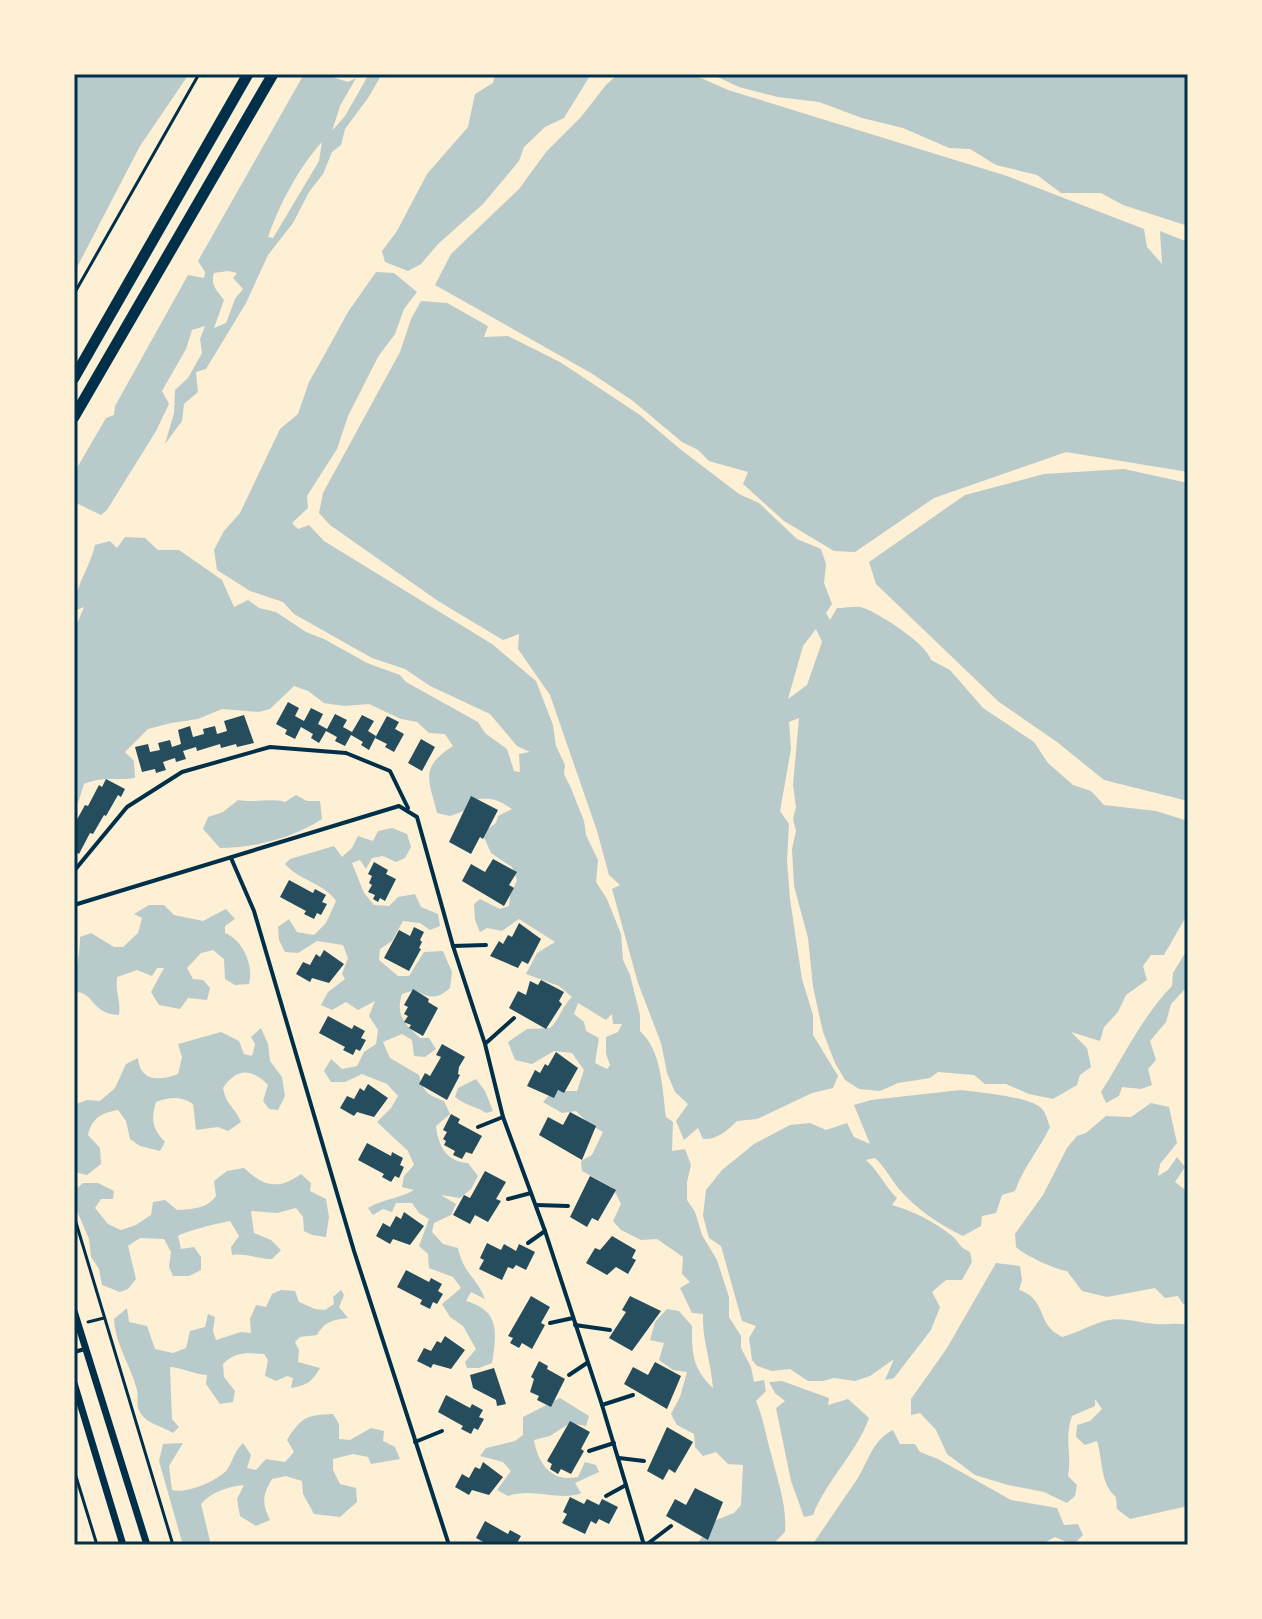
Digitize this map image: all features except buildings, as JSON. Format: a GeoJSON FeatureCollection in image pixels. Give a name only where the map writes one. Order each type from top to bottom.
{"type":"FeatureCollection","features":[{"type":"Feature","properties":{"kind":"main road"},"geometry":{"type":"LineString","coordinates":[[74,378],[248,74]]}},
{"type":"Feature","properties":{"kind":"main road"},"geometry":{"type":"LineString","coordinates":[[74,417],[273,74]]}},
{"type":"Feature","properties":{"kind":"street"},"geometry":{"type":"LineString","coordinates":[[74,1311],[147,1545]]}},
{"type":"Feature","properties":{"kind":"street"},"geometry":{"type":"LineString","coordinates":[[74,1383],[123,1545]]}},
{"type":"Feature","properties":{"kind":"lane"},"geometry":{"type":"LineString","coordinates":[[74,871],[127,807],[182,772],[270,747],[346,753],[390,771],[409,810]]}},
{"type":"Feature","properties":{"kind":"lane"},"geometry":{"type":"LineString","coordinates":[[74,905],[399,806],[417,817],[453,946],[485,1044],[503,1117],[545,1231],[645,1545],[671,1526]]}},
{"type":"Feature","properties":{"kind":"lane"},"geometry":{"type":"LineString","coordinates":[[231,858],[254,911],[354,1251],[449,1545]]}},
{"type":"Feature","properties":{"kind":"lane"},"geometry":{"type":"LineString","coordinates":[[453,946],[486,945]]}},
{"type":"Feature","properties":{"kind":"lane"},"geometry":{"type":"LineString","coordinates":[[485,1044],[514,1018]]}},
{"type":"Feature","properties":{"kind":"lane"},"geometry":{"type":"LineString","coordinates":[[478,1127],[503,1117]]}},
{"type":"Feature","properties":{"kind":"lane"},"geometry":{"type":"LineString","coordinates":[[508,1199],[531,1193]]}},
{"type":"Feature","properties":{"kind":"lane"},"geometry":{"type":"LineString","coordinates":[[536,1205],[568,1206]]}},
{"type":"Feature","properties":{"kind":"lane"},"geometry":{"type":"LineString","coordinates":[[528,1243],[545,1231]]}},
{"type":"Feature","properties":{"kind":"lane"},"geometry":{"type":"LineString","coordinates":[[550,1323],[573,1318]]}},
{"type":"Feature","properties":{"kind":"lane"},"geometry":{"type":"LineString","coordinates":[[575,1325],[610,1330]]}},
{"type":"Feature","properties":{"kind":"lane"},"geometry":{"type":"LineString","coordinates":[[74,1352],[85,1349]]}},
{"type":"Feature","properties":{"kind":"lane"},"geometry":{"type":"LineString","coordinates":[[569,1375],[588,1363]]}},
{"type":"Feature","properties":{"kind":"lane"},"geometry":{"type":"LineString","coordinates":[[602,1405],[633,1395]]}},
{"type":"Feature","properties":{"kind":"lane"},"geometry":{"type":"LineString","coordinates":[[415,1442],[442,1431]]}},
{"type":"Feature","properties":{"kind":"lane"},"geometry":{"type":"LineString","coordinates":[[589,1451],[614,1443]]}},
{"type":"Feature","properties":{"kind":"lane"},"geometry":{"type":"LineString","coordinates":[[618,1458],[644,1461]]}},
{"type":"Feature","properties":{"kind":"lane"},"geometry":{"type":"LineString","coordinates":[[606,1496],[626,1485]]}},
{"type":"Feature","properties":{"kind":"path"},"geometry":{"type":"LineString","coordinates":[[74,294],[199,74]]}},
{"type":"Feature","properties":{"kind":"path"},"geometry":{"type":"LineString","coordinates":[[74,1216],[173,1545]]}},
{"type":"Feature","properties":{"kind":"path"},"geometry":{"type":"LineString","coordinates":[[74,1470],[97,1545]]}},
{"type":"Feature","properties":{"kind":"shaded area"},"geometry":{"type":"Polygon","coordinates":[[[74,74],[189,74],[140,146],[74,273],[74,74]]]}},
{"type":"Feature","properties":{"kind":"shaded area"},"geometry":{"type":"Polygon","coordinates":[[[304,74],[323,74],[348,82],[356,78],[340,106],[332,131],[345,116],[369,74],[382,74],[345,129],[341,145],[332,152],[323,174],[309,192],[293,223],[268,255],[246,303],[206,369],[196,372],[198,392],[184,404],[182,421],[165,444],[174,413],[175,390],[188,378],[202,353],[200,339],[205,326],[192,330],[186,349],[162,391],[169,404],[156,431],[101,515],[74,502],[74,473],[106,418],[114,415],[115,406],[188,275],[204,278],[205,272],[198,261],[304,74]],[[322,142],[290,187],[268,237],[273,238],[319,161],[322,142]],[[214,273],[213,277],[217,291],[224,300],[214,328],[226,323],[235,299],[243,289],[233,278],[237,273],[214,273]]]}},
{"type":"Feature","properties":{"kind":"shaded area"},"geometry":{"type":"Polygon","coordinates":[[[495,74],[591,74],[564,118],[545,127],[524,147],[519,161],[483,204],[438,244],[421,264],[408,271],[385,262],[382,251],[397,231],[427,174],[468,127],[475,94],[493,83],[495,74]]]}},
{"type":"Feature","properties":{"kind":"shaded area"},"geometry":{"type":"Polygon","coordinates":[[[618,74],[692,74],[728,90],[1007,176],[1144,229],[1147,247],[1162,264],[1160,231],[1188,242],[1188,472],[1066,452],[934,498],[855,552],[834,551],[784,521],[743,484],[748,472],[709,461],[633,401],[591,373],[435,285],[451,254],[519,189],[546,152],[618,74]]]}},
{"type":"Feature","properties":{"kind":"shaded area"},"geometry":{"type":"Polygon","coordinates":[[[711,74],[1188,74],[1188,226],[1123,205],[1101,193],[1061,193],[1037,175],[996,165],[970,149],[949,148],[903,128],[862,118],[819,102],[778,97],[739,87],[711,74]]]}},
{"type":"Feature","properties":{"kind":"shaded area"},"geometry":{"type":"Polygon","coordinates":[[[376,272],[394,273],[417,292],[404,309],[395,334],[378,357],[348,416],[337,449],[307,496],[308,508],[292,523],[298,529],[309,525],[324,541],[492,644],[536,681],[553,725],[556,746],[565,765],[564,774],[598,860],[596,882],[607,899],[621,934],[623,960],[640,1015],[640,1031],[657,1059],[666,1117],[673,1122],[672,1151],[685,1149],[691,1165],[687,1200],[717,1260],[729,1297],[729,1317],[741,1336],[741,1348],[751,1367],[754,1382],[764,1380],[766,1391],[756,1401],[779,1485],[785,1522],[785,1532],[772,1545],[696,1545],[716,1520],[734,1513],[741,1505],[743,1465],[728,1464],[716,1452],[703,1456],[695,1447],[694,1434],[677,1425],[671,1414],[687,1372],[673,1370],[659,1360],[664,1343],[650,1340],[655,1322],[667,1309],[679,1311],[692,1326],[697,1367],[713,1388],[703,1314],[692,1313],[680,1288],[690,1282],[682,1274],[683,1257],[657,1239],[641,1240],[621,1230],[613,1221],[621,1204],[613,1188],[582,1171],[581,1161],[592,1155],[603,1132],[576,1111],[562,1113],[543,1102],[553,1091],[577,1091],[584,1070],[572,1053],[554,1051],[532,1064],[515,1060],[508,1042],[527,1029],[550,1028],[572,997],[559,986],[526,974],[537,953],[555,942],[519,919],[502,931],[487,928],[480,932],[474,904],[480,899],[500,909],[509,906],[517,880],[512,867],[491,853],[482,833],[496,823],[498,816],[512,809],[496,800],[482,799],[469,800],[464,811],[450,816],[437,813],[429,775],[435,761],[453,746],[445,734],[429,733],[417,722],[401,719],[369,704],[344,706],[324,703],[308,691],[294,686],[270,709],[259,712],[222,709],[198,719],[148,729],[125,752],[134,761],[135,778],[104,779],[84,784],[78,803],[74,805],[74,631],[84,607],[74,611],[75,602],[95,545],[110,541],[117,548],[125,537],[145,538],[158,550],[179,550],[222,580],[234,607],[248,600],[259,608],[276,612],[306,632],[367,663],[400,675],[406,682],[478,722],[485,733],[507,749],[514,771],[520,772],[519,754],[530,752],[517,746],[490,714],[430,686],[405,669],[372,658],[294,614],[283,602],[250,591],[217,570],[214,550],[224,531],[240,513],[280,429],[298,414],[309,382],[348,312],[376,272]],[[578,1003],[574,1014],[584,1022],[586,1031],[599,1038],[595,1063],[607,1069],[610,1065],[606,1054],[606,1037],[618,1032],[622,1024],[613,1024],[612,1014],[606,1020],[578,1003]]]}},
{"type":"Feature","properties":{"kind":"shaded area"},"geometry":{"type":"Polygon","coordinates":[[[421,301],[447,303],[488,326],[484,337],[508,336],[560,362],[640,415],[739,494],[759,503],[797,539],[821,549],[826,564],[824,583],[832,604],[826,613],[830,620],[837,608],[864,608],[881,616],[912,638],[931,660],[950,670],[983,708],[1034,742],[1048,763],[1073,785],[1091,791],[1104,805],[1156,811],[1188,821],[1188,913],[1164,955],[1151,955],[1143,966],[1147,980],[1126,995],[1118,1012],[1104,1027],[1100,1041],[1071,1032],[1087,1048],[1091,1067],[1080,1075],[1077,1085],[1053,1099],[1029,1094],[1006,1084],[985,1084],[974,1075],[938,1072],[930,1078],[898,1083],[880,1091],[859,1089],[845,1080],[823,1032],[813,987],[808,938],[794,886],[792,849],[796,807],[793,785],[799,718],[789,722],[791,749],[780,811],[789,824],[787,861],[790,899],[802,979],[813,1015],[813,1035],[838,1076],[833,1088],[812,1093],[757,1119],[737,1121],[718,1136],[703,1139],[698,1128],[684,1140],[676,1121],[688,1104],[675,1092],[667,1073],[661,1043],[638,983],[612,889],[620,885],[609,875],[550,695],[518,649],[519,634],[503,640],[438,601],[330,525],[319,513],[323,493],[400,352],[421,301]],[[816,629],[803,646],[788,699],[807,685],[822,642],[816,629]]]}},
{"type":"Feature","properties":{"kind":"shaded area"},"geometry":{"type":"Polygon","coordinates":[[[1124,469],[1188,483],[1188,801],[1104,780],[1057,742],[999,702],[876,584],[869,562],[965,495],[1044,474],[1124,469]]]}},
{"type":"Feature","properties":{"kind":"shaded area"},"geometry":{"type":"Polygon","coordinates":[[[296,795],[307,801],[320,801],[322,819],[286,837],[260,844],[220,848],[203,829],[208,817],[223,812],[238,800],[285,802],[296,795]]]}},
{"type":"Feature","properties":{"kind":"shaded area"},"geometry":{"type":"Polygon","coordinates":[[[392,828],[407,834],[411,847],[405,858],[396,862],[383,856],[372,858],[366,869],[360,860],[352,863],[364,893],[374,905],[389,906],[398,897],[415,894],[421,907],[438,914],[440,926],[430,930],[420,923],[403,921],[392,941],[380,949],[379,960],[398,976],[409,976],[424,952],[443,951],[452,972],[450,988],[433,996],[414,990],[402,994],[400,1001],[406,1023],[420,1038],[429,1038],[436,1049],[425,1057],[414,1056],[412,1040],[402,1034],[383,1042],[390,1058],[419,1075],[427,1092],[444,1101],[450,1114],[436,1126],[441,1146],[454,1160],[468,1163],[478,1176],[471,1189],[460,1198],[441,1195],[456,1204],[451,1215],[434,1223],[432,1232],[443,1244],[458,1248],[463,1264],[485,1299],[471,1292],[466,1301],[485,1311],[494,1324],[492,1363],[479,1368],[467,1368],[465,1362],[476,1349],[463,1326],[450,1317],[442,1304],[461,1288],[453,1277],[429,1268],[428,1254],[419,1246],[429,1219],[419,1213],[412,1203],[396,1203],[392,1212],[383,1209],[373,1215],[368,1208],[414,1190],[402,1187],[404,1176],[414,1165],[408,1151],[377,1122],[398,1096],[387,1084],[362,1074],[345,1082],[331,1082],[324,1071],[331,1059],[342,1069],[357,1066],[364,1052],[376,1044],[378,1030],[369,1016],[375,1001],[358,1010],[346,1002],[332,1010],[321,1005],[328,992],[345,979],[342,974],[348,958],[343,945],[317,941],[298,953],[285,952],[279,940],[278,927],[289,919],[297,932],[314,935],[326,923],[336,901],[325,890],[291,870],[285,864],[290,859],[334,846],[342,857],[352,848],[358,836],[373,841],[378,831],[392,828]]]}},
{"type":"Feature","properties":{"kind":"shaded area"},"geometry":{"type":"Polygon","coordinates":[[[149,905],[164,905],[174,915],[203,921],[226,909],[235,919],[225,926],[225,933],[237,941],[246,954],[250,969],[249,984],[235,985],[225,979],[224,959],[213,950],[201,953],[187,968],[193,979],[203,980],[210,988],[207,1000],[188,998],[180,1009],[159,1005],[151,992],[164,968],[157,968],[152,976],[137,970],[117,977],[119,1015],[103,1011],[86,995],[74,992],[80,937],[91,933],[114,947],[123,947],[138,933],[142,918],[134,914],[149,905]]]}},
{"type":"Feature","properties":{"kind":"shaded area"},"geometry":{"type":"Polygon","coordinates":[[[1188,948],[1188,981],[1185,989],[1171,1004],[1166,1022],[1150,1041],[1156,1060],[1148,1069],[1152,1085],[1141,1089],[1122,1087],[1119,1096],[1106,1103],[1101,1092],[1142,1024],[1172,986],[1173,973],[1188,948]]]}},
{"type":"Feature","properties":{"kind":"shaded area"},"geometry":{"type":"Polygon","coordinates":[[[261,1028],[268,1044],[270,1061],[282,1077],[285,1096],[278,1110],[269,1109],[263,1101],[268,1085],[250,1073],[239,1074],[223,1088],[241,1122],[228,1131],[218,1127],[196,1130],[193,1104],[184,1100],[171,1098],[156,1102],[154,1124],[165,1142],[160,1151],[140,1146],[130,1139],[126,1121],[118,1110],[107,1113],[95,1120],[88,1135],[100,1148],[101,1164],[87,1175],[74,1172],[74,1105],[87,1100],[100,1101],[115,1088],[126,1064],[138,1058],[143,1072],[152,1078],[178,1074],[182,1057],[178,1044],[221,1032],[239,1041],[244,1054],[252,1056],[255,1044],[251,1037],[261,1028]]]}},
{"type":"Feature","properties":{"kind":"shaded area"},"geometry":{"type":"Polygon","coordinates":[[[476,1079],[493,1111],[486,1113],[455,1097],[458,1088],[476,1079]]]}},
{"type":"Feature","properties":{"kind":"shaded area"},"geometry":{"type":"Polygon","coordinates":[[[960,1090],[1028,1101],[1043,1111],[1050,1127],[1015,1191],[1002,1195],[996,1213],[982,1216],[981,1226],[963,1236],[937,1222],[913,1203],[875,1158],[866,1160],[897,1198],[892,1205],[937,1225],[970,1252],[972,1262],[962,1280],[946,1280],[932,1292],[940,1307],[931,1330],[894,1378],[885,1380],[894,1359],[870,1376],[855,1381],[834,1378],[808,1381],[790,1369],[772,1371],[757,1366],[752,1360],[749,1338],[756,1326],[742,1321],[721,1246],[709,1238],[703,1216],[706,1190],[722,1170],[754,1144],[790,1125],[810,1123],[826,1130],[847,1123],[854,1137],[870,1144],[854,1105],[871,1100],[960,1090]]]}},
{"type":"Feature","properties":{"kind":"shaded area"},"geometry":{"type":"Polygon","coordinates":[[[1151,1103],[1169,1107],[1177,1143],[1160,1164],[1158,1176],[1168,1170],[1177,1157],[1185,1167],[1175,1182],[1188,1192],[1188,1303],[1183,1304],[1178,1296],[1165,1298],[1155,1288],[1107,1297],[1082,1291],[1067,1271],[1040,1262],[1016,1247],[1015,1234],[1043,1195],[1067,1148],[1077,1136],[1086,1133],[1106,1116],[1131,1117],[1151,1103]]]}},
{"type":"Feature","properties":{"kind":"shaded area"},"geometry":{"type":"Polygon","coordinates":[[[244,1168],[258,1179],[272,1184],[286,1182],[301,1174],[311,1183],[310,1191],[326,1199],[329,1217],[326,1237],[304,1231],[303,1217],[296,1208],[277,1213],[251,1211],[254,1233],[271,1240],[281,1250],[272,1259],[232,1255],[231,1247],[239,1236],[230,1221],[178,1236],[181,1249],[194,1247],[201,1257],[201,1270],[189,1276],[173,1276],[169,1267],[171,1252],[164,1239],[140,1238],[128,1246],[136,1279],[128,1289],[120,1292],[102,1285],[99,1269],[91,1257],[89,1239],[75,1206],[74,1191],[83,1183],[98,1183],[114,1191],[113,1199],[101,1199],[95,1208],[108,1224],[121,1230],[151,1215],[153,1202],[165,1200],[177,1210],[204,1206],[216,1196],[214,1181],[227,1171],[244,1168]]]}},
{"type":"Feature","properties":{"kind":"shaded area"},"geometry":{"type":"Polygon","coordinates":[[[996,1263],[1020,1266],[1022,1280],[1019,1290],[1032,1298],[1053,1332],[1062,1337],[1111,1320],[1188,1325],[1188,1506],[1130,1519],[1117,1509],[1116,1497],[1105,1479],[1097,1441],[1085,1445],[1076,1437],[1077,1425],[1090,1421],[1102,1409],[1095,1399],[1095,1406],[1072,1416],[1068,1439],[1068,1476],[1077,1485],[1075,1496],[1067,1503],[1044,1492],[975,1475],[947,1454],[936,1430],[920,1413],[911,1415],[911,1399],[947,1348],[996,1263]]]}},
{"type":"Feature","properties":{"kind":"shaded area"},"geometry":{"type":"Polygon","coordinates":[[[281,1290],[295,1291],[299,1302],[325,1310],[334,1304],[333,1297],[341,1290],[344,1295],[339,1307],[348,1318],[330,1322],[317,1335],[300,1337],[295,1342],[299,1350],[298,1362],[320,1368],[312,1380],[291,1388],[293,1378],[287,1376],[276,1381],[265,1376],[268,1360],[264,1354],[237,1355],[223,1364],[224,1377],[235,1391],[233,1402],[220,1404],[206,1384],[207,1375],[170,1367],[172,1419],[179,1427],[173,1433],[144,1418],[138,1408],[137,1390],[117,1337],[114,1319],[127,1308],[129,1322],[147,1326],[155,1349],[173,1353],[186,1348],[190,1331],[205,1327],[208,1314],[215,1317],[213,1331],[216,1340],[241,1332],[251,1333],[250,1319],[256,1305],[266,1307],[272,1294],[281,1290]]]}},
{"type":"Feature","properties":{"kind":"shaded area"},"geometry":{"type":"Polygon","coordinates":[[[782,1381],[829,1398],[828,1405],[848,1399],[869,1418],[813,1515],[804,1517],[791,1481],[776,1408],[785,1401],[775,1393],[769,1382],[782,1381]]]}},
{"type":"Feature","properties":{"kind":"shaded area"},"geometry":{"type":"Polygon","coordinates":[[[560,1398],[589,1416],[586,1426],[570,1423],[550,1436],[534,1440],[539,1457],[548,1470],[561,1477],[578,1477],[585,1462],[596,1465],[599,1472],[575,1483],[581,1493],[573,1495],[527,1493],[508,1496],[497,1490],[511,1471],[503,1462],[480,1456],[486,1448],[515,1441],[523,1435],[523,1417],[560,1398]]]}},
{"type":"Feature","properties":{"kind":"shaded area"},"geometry":{"type":"Polygon","coordinates":[[[333,1414],[339,1424],[339,1439],[350,1440],[371,1428],[384,1431],[383,1441],[395,1447],[400,1459],[371,1464],[368,1457],[353,1454],[333,1459],[333,1470],[340,1484],[356,1488],[357,1502],[340,1517],[314,1514],[303,1494],[302,1481],[286,1476],[272,1479],[266,1490],[264,1504],[270,1520],[256,1526],[240,1516],[237,1499],[244,1485],[232,1487],[215,1493],[201,1504],[211,1545],[185,1545],[182,1542],[159,1461],[163,1444],[183,1443],[169,1466],[172,1490],[185,1490],[200,1486],[226,1471],[243,1443],[251,1455],[247,1468],[256,1470],[266,1459],[285,1462],[294,1452],[287,1440],[296,1426],[317,1415],[333,1414]]]}},
{"type":"Feature","properties":{"kind":"shaded area"},"geometry":{"type":"Polygon","coordinates":[[[893,1430],[900,1444],[915,1444],[920,1452],[1011,1500],[1057,1508],[1064,1525],[1078,1524],[1083,1535],[1073,1545],[1055,1537],[1040,1545],[812,1545],[856,1481],[875,1446],[893,1430]]]}}]}
